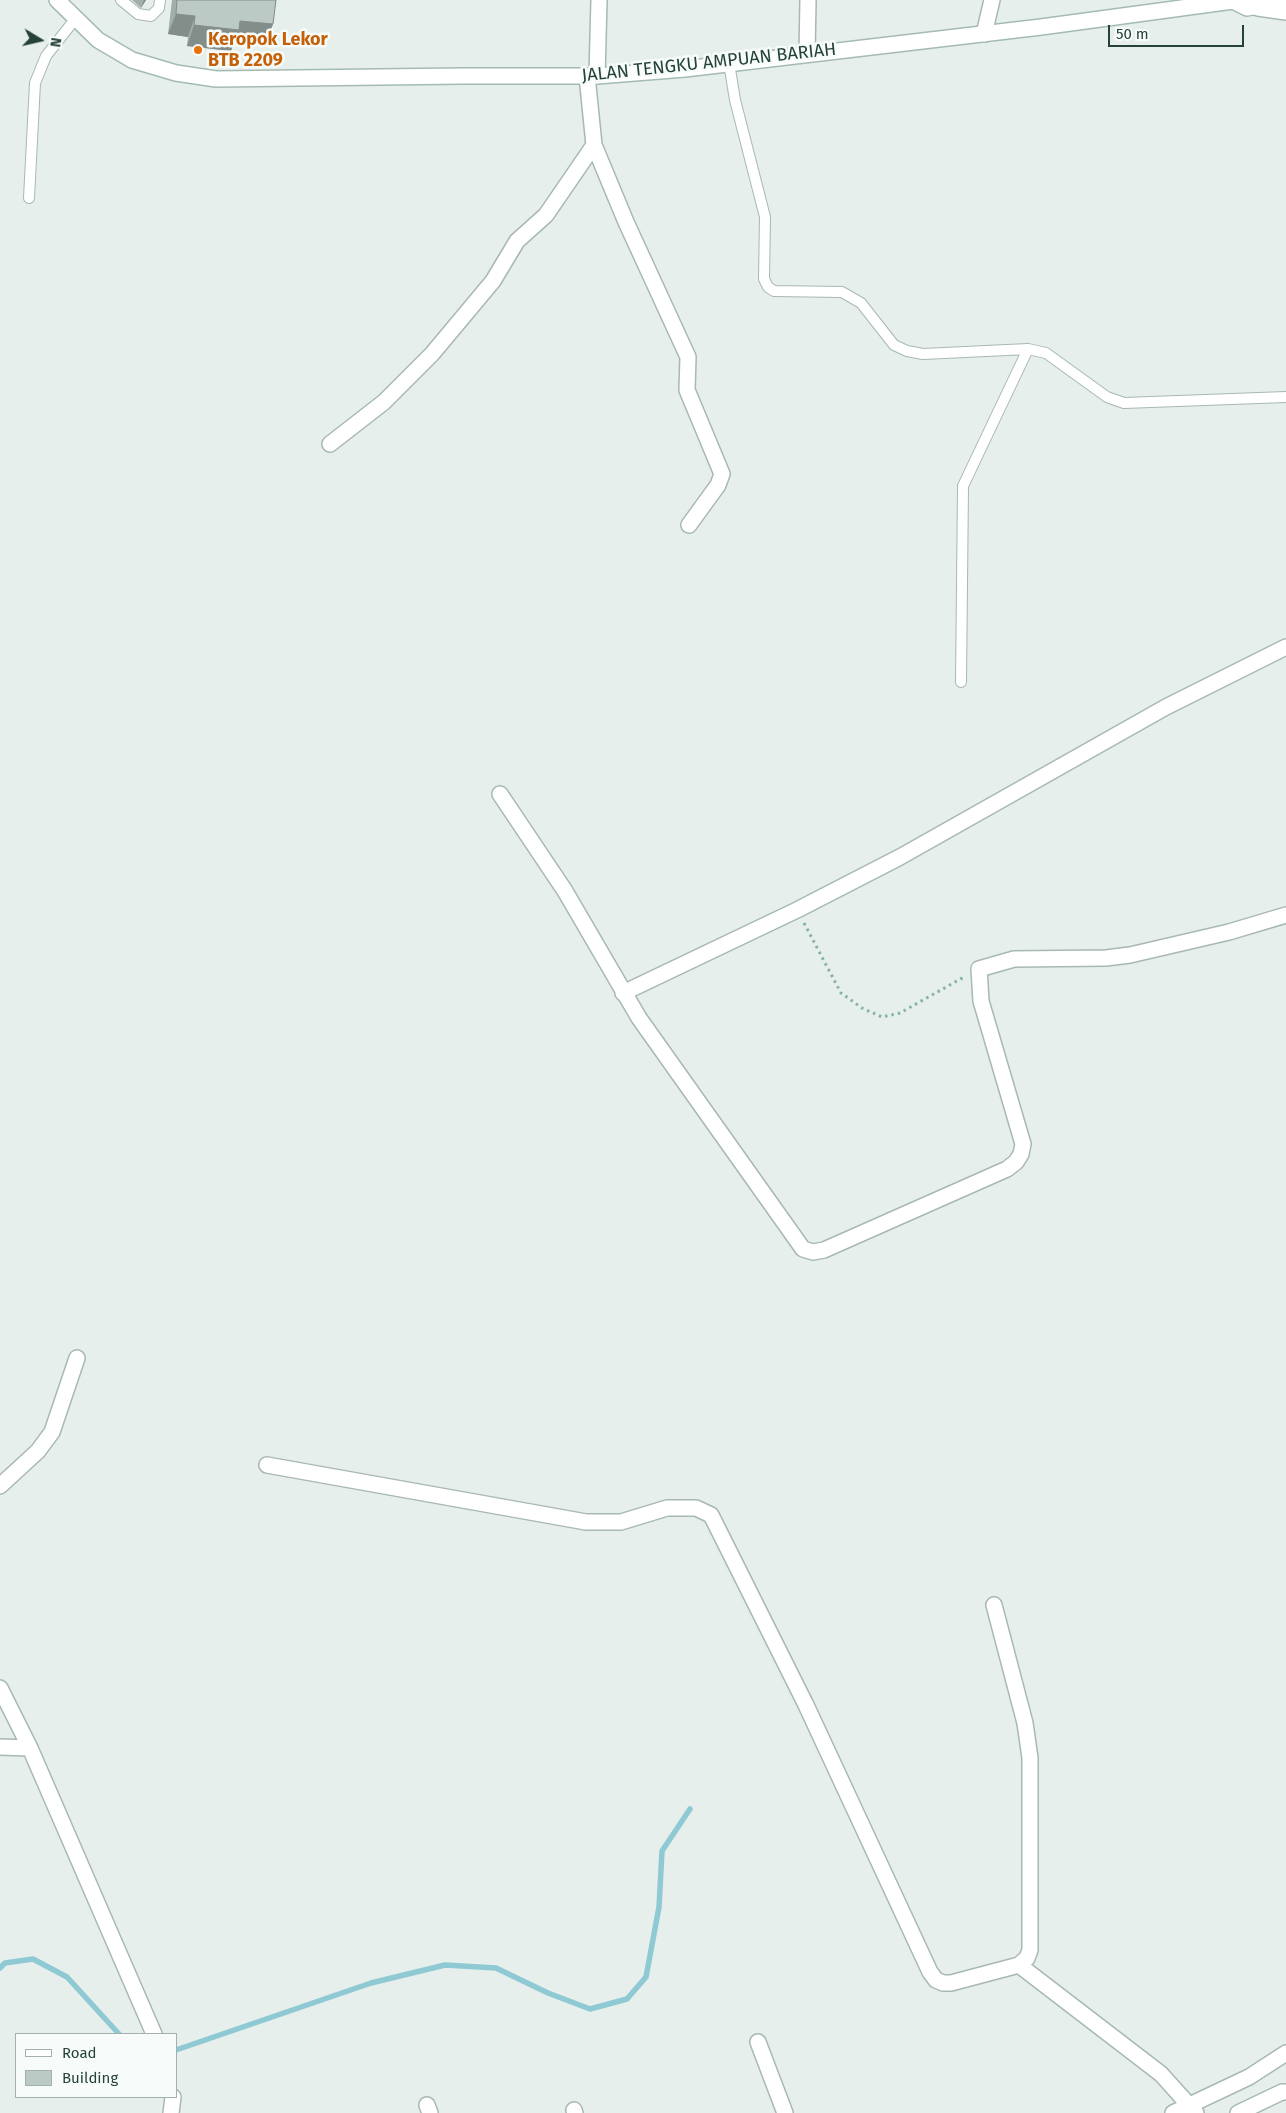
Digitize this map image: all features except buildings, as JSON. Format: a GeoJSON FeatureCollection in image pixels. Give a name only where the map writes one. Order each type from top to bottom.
{"type":"FeatureCollection","features":[{"type":"Feature","properties":{"kind":"street","name":"JALAN TENGKU AMPUAN BARIAH"},"geometry":{"type":"LineString","coordinates":[[56,0],[98,40],[132,60],[176,73],[216,79],[592,76],[729,63],[984,34],[1176,4],[1286,1]]}},
{"type":"Feature","properties":{"kind":"street"},"geometry":{"type":"LineString","coordinates":[[600,0],[592,76],[594,146],[626,222],[688,357],[687,390],[722,474],[718,485],[689,525]]}},
{"type":"Feature","properties":{"kind":"street"},"geometry":{"type":"LineString","coordinates":[[807,54],[808,0]]}},
{"type":"Feature","properties":{"kind":"street"},"geometry":{"type":"LineString","coordinates":[[984,34],[992,0]]}},
{"type":"Feature","properties":{"kind":"street"},"geometry":{"type":"LineString","coordinates":[[1238,3],[1286,12]]}},
{"type":"Feature","properties":{"kind":"street"},"geometry":{"type":"LineString","coordinates":[[330,444],[384,402],[432,354],[493,281],[517,241],[546,215],[594,146]]}},
{"type":"Feature","properties":{"kind":"street"},"geometry":{"type":"LineString","coordinates":[[623,993],[797,910],[966,821],[1166,707],[1286,647]]}},
{"type":"Feature","properties":{"kind":"street"},"geometry":{"type":"LineString","coordinates":[[500,794],[565,891],[639,1018],[803,1249],[813,1252],[824,1250],[1007,1169],[1016,1162],[1022,1144],[982,1001],[980,969],[1014,959],[1106,958],[1130,955],[1229,932],[1286,915]]}},
{"type":"Feature","properties":{"kind":"street"},"geometry":{"type":"LineString","coordinates":[[0,1486],[38,1451],[52,1432],[77,1358]]}},
{"type":"Feature","properties":{"kind":"street"},"geometry":{"type":"LineString","coordinates":[[267,1465],[586,1522],[621,1522],[667,1508],[696,1508],[710,1515],[806,1705],[930,1972],[936,1980],[943,1983],[952,1983],[1020,1965],[1027,1958],[1030,1950],[1030,1758],[1025,1723],[994,1605]]}},
{"type":"Feature","properties":{"kind":"street"},"geometry":{"type":"LineString","coordinates":[[0,1688],[30,1748],[154,2033]]}},
{"type":"Feature","properties":{"kind":"street"},"geometry":{"type":"LineString","coordinates":[[0,1747],[30,1748]]}},
{"type":"Feature","properties":{"kind":"street"},"geometry":{"type":"LineString","coordinates":[[1020,1965],[1161,2074],[1193,2109]]}},
{"type":"Feature","properties":{"kind":"street"},"geometry":{"type":"LineString","coordinates":[[758,2042],[785,2113]]}},
{"type":"Feature","properties":{"kind":"street"},"geometry":{"type":"LineString","coordinates":[[1173,2113],[1193,2109],[1286,2053]]}},
{"type":"Feature","properties":{"kind":"street"},"geometry":{"type":"LineString","coordinates":[[1238,2113],[1282,2092],[1286,2092]]}},
{"type":"Feature","properties":{"kind":"street"},"geometry":{"type":"LineString","coordinates":[[170,2113],[173,2098]]}},
{"type":"Feature","properties":{"kind":"lane"},"geometry":{"type":"LineString","coordinates":[[121,0],[138,14],[151,16],[159,8],[160,0]]}},
{"type":"Feature","properties":{"kind":"lane"},"geometry":{"type":"LineString","coordinates":[[29,198],[35,83],[46,56],[76,18]]}},
{"type":"Feature","properties":{"kind":"lane"},"geometry":{"type":"LineString","coordinates":[[729,63],[735,100],[765,217],[764,279],[768,287],[774,291],[842,292],[861,303],[894,345],[907,351],[923,354],[1028,349],[1046,353],[1107,397],[1124,403],[1286,397]]}},
{"type":"Feature","properties":{"kind":"lane"},"geometry":{"type":"LineString","coordinates":[[961,682],[963,486],[1028,349]]}},
{"type":"Feature","properties":{"kind":"path"},"geometry":{"type":"LineString","coordinates":[[797,910],[841,993],[862,1008],[882,1017],[900,1013],[980,969]]}},
{"type":"Feature","properties":{"kind":"waterway"},"geometry":{"type":"LineString","coordinates":[[178,2049],[371,1983],[445,1965],[496,1968],[548,1993],[590,2009],[627,1999],[646,1977],[659,1907],[662,1851],[690,1809]]}},
{"type":"Feature","properties":{"kind":"waterway"},"geometry":{"type":"LineString","coordinates":[[0,1968],[5,1963],[33,1959],[67,1977],[118,2033]]}},
{"type":"Feature","properties":{"kind":"place","name":"Keropok Lekor BTB 2209"},"geometry":{"type":"Point","coordinates":[198,50]}}]}
